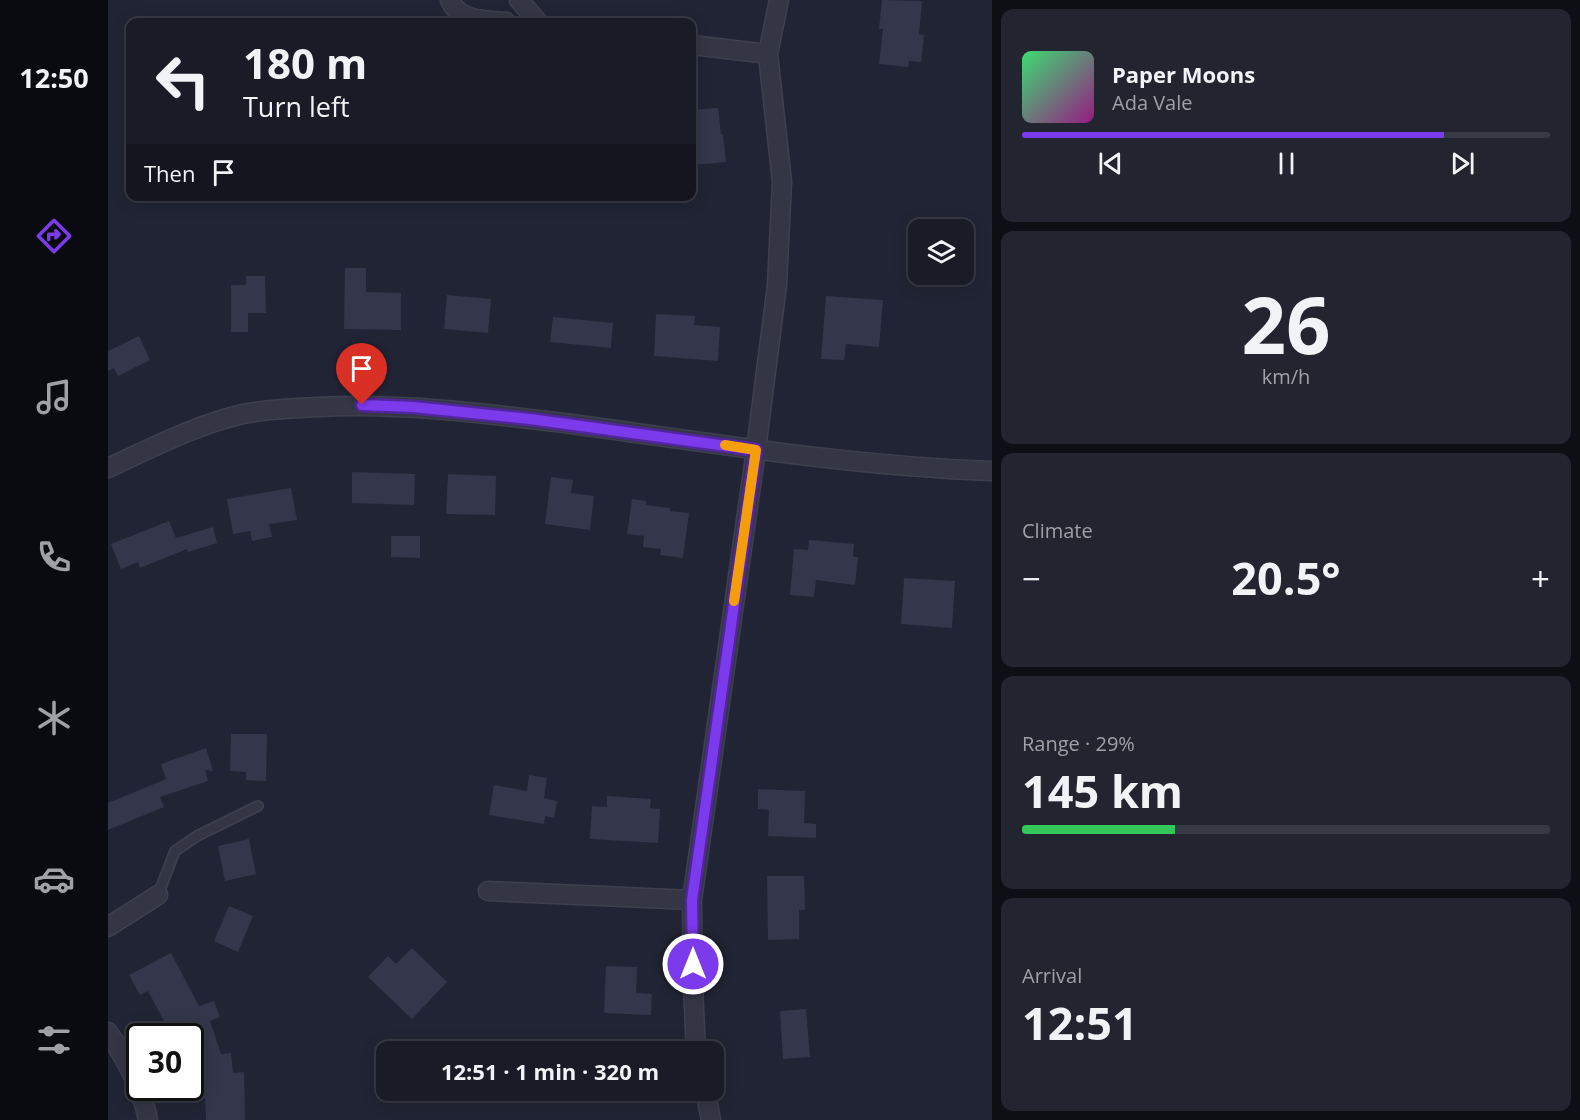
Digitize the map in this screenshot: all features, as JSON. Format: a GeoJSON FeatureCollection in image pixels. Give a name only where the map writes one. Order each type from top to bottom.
{"type":"FeatureCollection","features":[{"type":"Feature","properties":{"kind":"street"},"geometry":{"type":"LineString","coordinates":[[450,0],[460,13],[471,18]]}},
{"type":"Feature","properties":{"kind":"street"},"geometry":{"type":"LineString","coordinates":[[519,0],[535,18]]}},
{"type":"Feature","properties":{"kind":"street"},"geometry":{"type":"LineString","coordinates":[[696,1041],[692,900],[777,285],[782,182],[768,54],[779,0]]}},
{"type":"Feature","properties":{"kind":"street"},"geometry":{"type":"LineString","coordinates":[[696,45],[768,54]]}},
{"type":"Feature","properties":{"kind":"street"},"geometry":{"type":"LineString","coordinates":[[108,468],[182,434],[244,414],[277,409],[346,405],[413,407],[508,416],[756,450],[905,466],[992,471]]}},
{"type":"Feature","properties":{"kind":"street"},"geometry":{"type":"LineString","coordinates":[[488,891],[692,900]]}},
{"type":"Feature","properties":{"kind":"street"},"geometry":{"type":"LineString","coordinates":[[108,927],[158,895]]}},
{"type":"Feature","properties":{"kind":"street"},"geometry":{"type":"LineString","coordinates":[[108,1032],[137,1083],[148,1120]]}},
{"type":"Feature","properties":{"kind":"street"},"geometry":{"type":"LineString","coordinates":[[707,1101],[711,1120]]}},
{"type":"Feature","properties":{"kind":"lane"},"geometry":{"type":"LineString","coordinates":[[158,895],[175,851],[196,836],[258,806]]}},
{"type":"Feature","properties":{"kind":"building"},"geometry":{"type":"Polygon","coordinates":[[[882,0],[922,1],[919,34],[924,35],[921,62],[909,61],[908,67],[879,64],[883,29],[879,29],[882,0]]]}},
{"type":"Feature","properties":{"kind":"building"},"geometry":{"type":"Polygon","coordinates":[[[718,108],[726,162],[696,165],[696,110],[718,108]]]}},
{"type":"Feature","properties":{"kind":"building"},"geometry":{"type":"Polygon","coordinates":[[[345,268],[366,268],[366,292],[401,293],[401,330],[344,329],[345,268]]]}},
{"type":"Feature","properties":{"kind":"building"},"geometry":{"type":"Polygon","coordinates":[[[246,276],[265,276],[266,313],[248,313],[248,332],[231,332],[231,285],[246,285],[246,276]]]}},
{"type":"Feature","properties":{"kind":"building"},"geometry":{"type":"Polygon","coordinates":[[[447,295],[491,299],[488,333],[444,329],[447,295]]]}},
{"type":"Feature","properties":{"kind":"building"},"geometry":{"type":"Polygon","coordinates":[[[826,296],[883,300],[879,347],[846,344],[844,360],[821,359],[826,296]]]}},
{"type":"Feature","properties":{"kind":"building"},"geometry":{"type":"Polygon","coordinates":[[[656,314],[695,316],[694,325],[720,327],[718,361],[654,356],[656,314]]]}},
{"type":"Feature","properties":{"kind":"building"},"geometry":{"type":"Polygon","coordinates":[[[553,317],[613,323],[611,348],[550,342],[553,317]]]}},
{"type":"Feature","properties":{"kind":"building"},"geometry":{"type":"Polygon","coordinates":[[[139,336],[150,360],[118,376],[114,368],[108,371],[108,351],[139,336]]]}},
{"type":"Feature","properties":{"kind":"building"},"geometry":{"type":"Polygon","coordinates":[[[352,472],[415,474],[414,505],[352,503],[352,472]]]}},
{"type":"Feature","properties":{"kind":"building"},"geometry":{"type":"Polygon","coordinates":[[[448,474],[496,476],[495,515],[446,514],[448,474]]]}},
{"type":"Feature","properties":{"kind":"building"},"geometry":{"type":"Polygon","coordinates":[[[551,477],[573,480],[571,493],[594,496],[590,530],[545,524],[551,477]]]}},
{"type":"Feature","properties":{"kind":"building"},"geometry":{"type":"Polygon","coordinates":[[[291,488],[297,520],[269,524],[272,537],[252,541],[250,531],[233,534],[227,499],[291,488]]]}},
{"type":"Feature","properties":{"kind":"building"},"geometry":{"type":"Polygon","coordinates":[[[632,499],[646,501],[646,505],[670,508],[670,511],[689,513],[683,558],[660,555],[661,549],[643,547],[644,536],[627,534],[632,499]]]}},
{"type":"Feature","properties":{"kind":"building"},"geometry":{"type":"Polygon","coordinates":[[[169,521],[176,538],[213,527],[217,543],[188,552],[187,549],[140,568],[138,562],[121,569],[111,544],[169,521]]]}},
{"type":"Feature","properties":{"kind":"building"},"geometry":{"type":"Polygon","coordinates":[[[391,536],[420,536],[420,558],[391,557],[391,536]]]}},
{"type":"Feature","properties":{"kind":"building"},"geometry":{"type":"Polygon","coordinates":[[[809,540],[854,544],[853,557],[858,557],[855,585],[816,580],[814,597],[790,595],[794,549],[808,550],[809,540]]]}},
{"type":"Feature","properties":{"kind":"building"},"geometry":{"type":"Polygon","coordinates":[[[904,578],[955,581],[952,628],[901,624],[904,578]]]}},
{"type":"Feature","properties":{"kind":"building"},"geometry":{"type":"Polygon","coordinates":[[[231,734],[267,734],[266,781],[246,780],[246,772],[230,771],[231,734]]]}},
{"type":"Feature","properties":{"kind":"building"},"geometry":{"type":"Polygon","coordinates":[[[206,748],[213,771],[205,770],[208,781],[160,797],[164,807],[108,830],[108,803],[166,779],[161,764],[206,748]]]}},
{"type":"Feature","properties":{"kind":"building"},"geometry":{"type":"Polygon","coordinates":[[[529,775],[547,778],[544,798],[557,801],[554,818],[545,816],[544,824],[489,815],[494,785],[527,791],[529,775]]]}},
{"type":"Feature","properties":{"kind":"building"},"geometry":{"type":"Polygon","coordinates":[[[758,789],[805,791],[804,823],[816,824],[816,838],[768,836],[769,810],[758,809],[758,789]]]}},
{"type":"Feature","properties":{"kind":"building"},"geometry":{"type":"Polygon","coordinates":[[[607,796],[651,799],[650,808],[660,809],[658,843],[590,839],[592,806],[607,807],[607,796]]]}},
{"type":"Feature","properties":{"kind":"building"},"geometry":{"type":"Polygon","coordinates":[[[249,839],[256,874],[225,881],[218,846],[249,839]]]}},
{"type":"Feature","properties":{"kind":"building"},"geometry":{"type":"Polygon","coordinates":[[[767,876],[804,876],[805,910],[799,910],[799,939],[768,940],[767,876]]]}},
{"type":"Feature","properties":{"kind":"building"},"geometry":{"type":"Polygon","coordinates":[[[229,906],[253,916],[238,952],[214,941],[229,906]]]}},
{"type":"Feature","properties":{"kind":"building"},"geometry":{"type":"Polygon","coordinates":[[[412,948],[447,982],[412,1019],[368,977],[388,956],[396,964],[412,948]]]}},
{"type":"Feature","properties":{"kind":"building"},"geometry":{"type":"Polygon","coordinates":[[[171,953],[199,1006],[214,1001],[220,1017],[210,1021],[221,1054],[231,1053],[233,1073],[244,1072],[245,1120],[206,1120],[204,1023],[165,1023],[148,991],[140,995],[129,975],[171,953]]]}},
{"type":"Feature","properties":{"kind":"building"},"geometry":{"type":"Polygon","coordinates":[[[606,966],[637,967],[636,993],[652,994],[651,1015],[604,1013],[606,966]]]}},
{"type":"Feature","properties":{"kind":"building"},"geometry":{"type":"Polygon","coordinates":[[[806,1009],[810,1057],[783,1059],[780,1011],[806,1009]]]}},
{"type":"Feature","properties":{"kind":"slow traffic"},"geometry":{"type":"LineString","coordinates":[[725,445],[756,450],[734,601]]}},
{"type":"Feature","properties":{"kind":"route"},"geometry":{"type":"LineString","coordinates":[[362,405],[413,407],[530,419],[756,450],[692,900],[693,964]]}}]}
